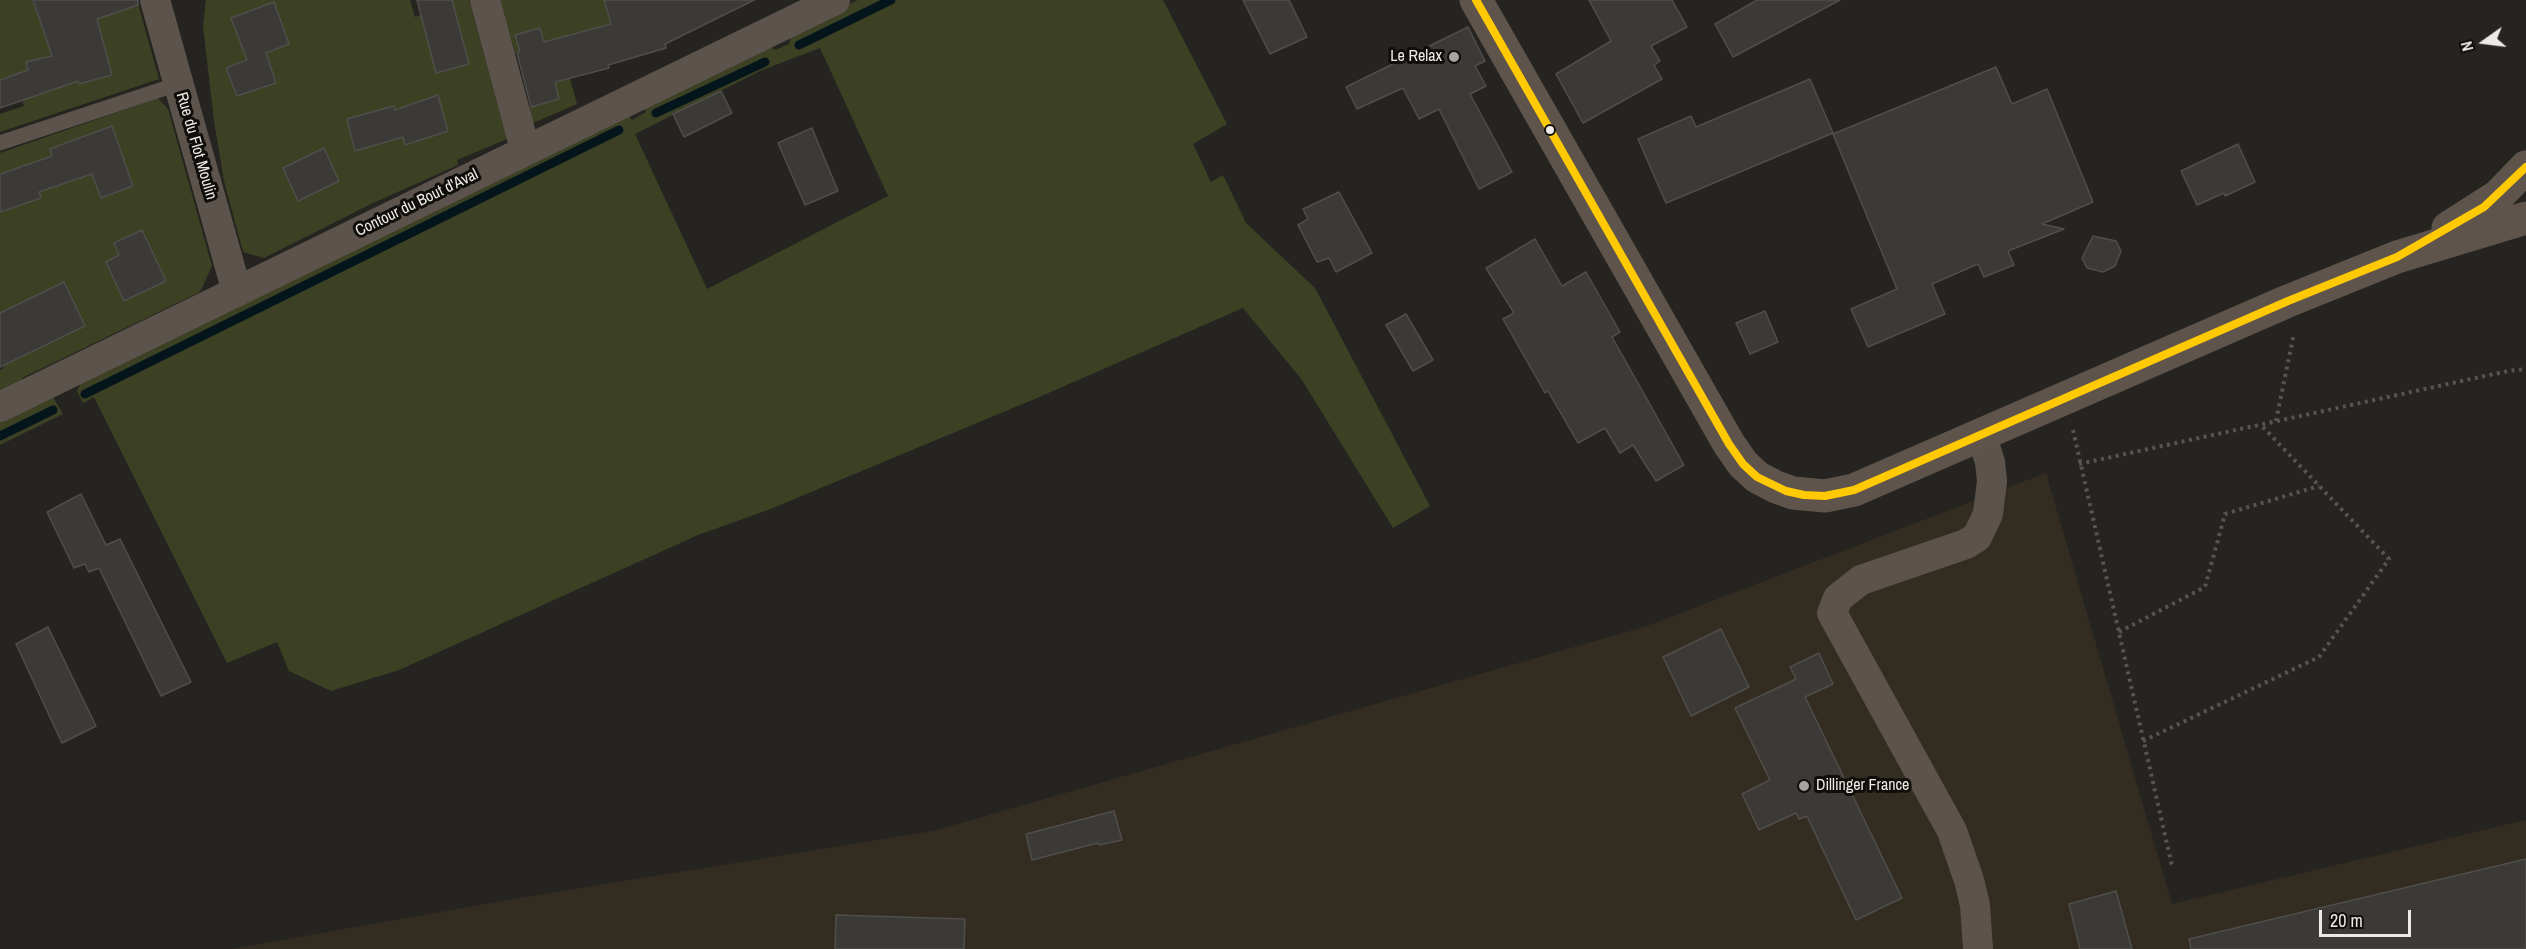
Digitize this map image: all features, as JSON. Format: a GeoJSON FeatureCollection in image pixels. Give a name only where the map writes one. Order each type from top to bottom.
{"type":"FeatureCollection","features":[{"type":"Feature","properties":{"kind":"main road"},"geometry":{"type":"LineString","coordinates":[[1476,0],[1729,444],[1750,471],[1766,482],[1786,491],[1815,496],[1854,490],[2288,301],[2397,257],[2526,218]]}},
{"type":"Feature","properties":{"kind":"main road"},"geometry":{"type":"LineString","coordinates":[[2397,257],[2484,207],[2505,190],[2526,167]]}},
{"type":"Feature","properties":{"kind":"street","name":"Rue du Flot Moulin"},"geometry":{"type":"LineString","coordinates":[[155,0],[237,292]]}},
{"type":"Feature","properties":{"kind":"street"},"geometry":{"type":"LineString","coordinates":[[486,0],[525,149]]}},
{"type":"Feature","properties":{"kind":"street","name":"Contour du Bout d'Aval"},"geometry":{"type":"LineString","coordinates":[[0,407],[525,149],[835,0]]}},
{"type":"Feature","properties":{"kind":"street"},"geometry":{"type":"LineString","coordinates":[[1978,949],[1975,905],[1952,831],[1833,618],[1832,609],[1844,591],[1861,580],[1966,544],[1977,537],[1988,514],[1992,481],[1990,462],[1981,434]]}},
{"type":"Feature","properties":{"kind":"lane"},"geometry":{"type":"LineString","coordinates":[[0,143],[178,84]]}},
{"type":"Feature","properties":{"kind":"path"},"geometry":{"type":"LineString","coordinates":[[2276,421],[2297,322],[2288,301]]}},
{"type":"Feature","properties":{"kind":"path"},"geometry":{"type":"LineString","coordinates":[[2079,464],[2508,370],[2526,369]]}},
{"type":"Feature","properties":{"kind":"path"},"geometry":{"type":"LineString","coordinates":[[2066,397],[2079,464],[2172,866]]}},
{"type":"Feature","properties":{"kind":"path"},"geometry":{"type":"LineString","coordinates":[[2144,741],[2319,657],[2389,560],[2260,424]]}},
{"type":"Feature","properties":{"kind":"path"},"geometry":{"type":"LineString","coordinates":[[2119,632],[2205,587],[2225,514],[2319,486]]}},
{"type":"Feature","properties":{"kind":"shaded area"},"geometry":{"type":"Polygon","coordinates":[[[2046,473],[2172,904],[2526,820],[2526,949],[231,949],[531,896],[933,831],[1647,626],[2046,473]]]}},
{"type":"Feature","properties":{"kind":"green space"},"geometry":{"type":"Polygon","coordinates":[[[0,0],[33,0],[93,21],[100,18],[94,0],[137,0],[159,79],[0,132],[0,114],[24,106],[22,100],[35,96],[27,70],[0,80],[0,0]]]}},
{"type":"Feature","properties":{"kind":"green space"},"geometry":{"type":"Polygon","coordinates":[[[206,0],[410,0],[415,17],[448,3],[447,0],[469,0],[507,139],[457,160],[458,165],[371,204],[264,258],[243,252],[224,181],[214,121],[203,26],[206,0]],[[273,2],[231,18],[247,60],[226,68],[237,96],[276,82],[266,53],[289,44],[273,2]],[[438,96],[395,110],[394,106],[347,119],[356,151],[403,137],[405,145],[448,131],[438,96]]]}},
{"type":"Feature","properties":{"kind":"green space"},"geometry":{"type":"Polygon","coordinates":[[[500,0],[604,0],[612,27],[559,38],[577,104],[533,123],[529,107],[559,99],[540,28],[520,52],[515,53],[500,0]]]}},
{"type":"Feature","properties":{"kind":"green space"},"geometry":{"type":"Polygon","coordinates":[[[858,0],[1163,0],[1227,124],[1193,144],[1211,182],[1223,175],[1246,223],[1315,288],[1430,506],[1393,528],[1302,380],[1243,308],[1037,398],[768,510],[698,535],[399,670],[331,691],[289,671],[277,642],[227,663],[94,397],[83,403],[77,391],[81,383],[626,112],[632,120],[646,112],[642,104],[767,43],[775,50],[789,44],[793,31],[858,0]],[[820,48],[760,71],[635,134],[707,289],[888,196],[820,48]]]}},
{"type":"Feature","properties":{"kind":"green space"},"geometry":{"type":"Polygon","coordinates":[[[158,98],[168,109],[212,266],[200,292],[22,378],[23,381],[0,392],[0,370],[4,368],[0,360],[0,153],[158,98]],[[142,230],[114,243],[119,255],[106,262],[124,301],[142,230]]]}},
{"type":"Feature","properties":{"kind":"green space"},"geometry":{"type":"Polygon","coordinates":[[[53,397],[63,414],[0,445],[0,420],[53,397]]]}},
{"type":"Feature","properties":{"kind":"building"},"geometry":{"type":"Polygon","coordinates":[[[33,0],[138,0],[138,5],[97,19],[112,75],[79,84],[78,81],[0,108],[0,80],[28,70],[26,62],[52,56],[33,0]]]}},
{"type":"Feature","properties":{"kind":"building"},"geometry":{"type":"Polygon","coordinates":[[[417,0],[452,0],[469,64],[436,73],[417,0]]]}},
{"type":"Feature","properties":{"kind":"building"},"geometry":{"type":"Polygon","coordinates":[[[604,0],[754,0],[665,44],[666,48],[608,65],[609,68],[555,82],[559,99],[531,107],[517,53],[520,52],[515,35],[540,28],[544,42],[611,24],[604,0]]]}},
{"type":"Feature","properties":{"kind":"building"},"geometry":{"type":"Polygon","coordinates":[[[1243,0],[1289,0],[1307,37],[1270,54],[1243,0]]]}},
{"type":"Feature","properties":{"kind":"building"},"geometry":{"type":"Polygon","coordinates":[[[1589,0],[1672,0],[1687,27],[1651,46],[1660,61],[1654,65],[1662,79],[1583,123],[1556,74],[1611,41],[1589,0]]]}},
{"type":"Feature","properties":{"kind":"building"},"geometry":{"type":"Polygon","coordinates":[[[1757,0],[1840,0],[1733,57],[1715,24],[1757,0]]]}},
{"type":"Feature","properties":{"kind":"building"},"geometry":{"type":"Polygon","coordinates":[[[274,2],[289,44],[266,53],[276,83],[237,96],[226,68],[247,60],[231,18],[274,2]]]}},
{"type":"Feature","properties":{"kind":"building"},"geometry":{"type":"Polygon","coordinates":[[[1468,27],[1485,61],[1475,66],[1486,86],[1470,94],[1512,172],[1479,189],[1439,109],[1419,119],[1403,88],[1357,109],[1346,87],[1468,27]]]}},
{"type":"Feature","properties":{"kind":"building"},"geometry":{"type":"Polygon","coordinates":[[[1996,67],[2012,104],[2047,89],[2093,202],[2042,224],[2064,229],[2008,251],[2014,265],[1984,277],[1978,264],[1932,284],[1945,314],[1868,347],[1851,309],[1897,289],[1833,134],[1996,67]]]}},
{"type":"Feature","properties":{"kind":"building"},"geometry":{"type":"Polygon","coordinates":[[[1810,79],[1833,133],[1666,203],[1638,139],[1691,116],[1696,127],[1810,79]]]}},
{"type":"Feature","properties":{"kind":"building"},"geometry":{"type":"Polygon","coordinates":[[[721,91],[732,113],[684,137],[673,114],[721,91]]]}},
{"type":"Feature","properties":{"kind":"building"},"geometry":{"type":"Polygon","coordinates":[[[438,95],[448,131],[405,145],[403,137],[355,151],[347,119],[394,106],[395,110],[438,95]]]}},
{"type":"Feature","properties":{"kind":"building"},"geometry":{"type":"Polygon","coordinates":[[[112,126],[133,186],[101,198],[92,174],[39,192],[41,198],[0,212],[0,174],[52,156],[50,149],[112,126]]]}},
{"type":"Feature","properties":{"kind":"building"},"geometry":{"type":"Polygon","coordinates":[[[812,128],[838,191],[805,205],[778,143],[812,128]]]}},
{"type":"Feature","properties":{"kind":"building"},"geometry":{"type":"Polygon","coordinates":[[[2238,144],[2255,182],[2225,196],[2224,193],[2197,205],[2181,171],[2238,144]]]}},
{"type":"Feature","properties":{"kind":"building"},"geometry":{"type":"Polygon","coordinates":[[[324,148],[339,181],[298,201],[283,168],[324,148]]]}},
{"type":"Feature","properties":{"kind":"building"},"geometry":{"type":"Polygon","coordinates":[[[1339,192],[1372,253],[1336,272],[1329,258],[1317,262],[1298,225],[1308,219],[1303,209],[1339,192]]]}},
{"type":"Feature","properties":{"kind":"building"},"geometry":{"type":"Polygon","coordinates":[[[142,230],[166,281],[124,301],[106,262],[119,255],[114,243],[142,230]]]}},
{"type":"Feature","properties":{"kind":"building"},"geometry":{"type":"Polygon","coordinates":[[[2093,236],[2116,241],[2121,251],[2115,266],[2103,272],[2087,268],[2082,258],[2093,236]]]}},
{"type":"Feature","properties":{"kind":"building"},"geometry":{"type":"Polygon","coordinates":[[[1535,239],[1562,286],[1586,272],[1620,332],[1612,337],[1684,465],[1656,481],[1633,445],[1620,453],[1605,428],[1578,443],[1548,391],[1545,393],[1503,319],[1514,313],[1486,268],[1535,239]]]}},
{"type":"Feature","properties":{"kind":"building"},"geometry":{"type":"Polygon","coordinates":[[[64,282],[85,326],[0,367],[0,313],[64,282]]]}},
{"type":"Feature","properties":{"kind":"building"},"geometry":{"type":"Polygon","coordinates":[[[1765,311],[1778,342],[1750,354],[1736,323],[1765,311]]]}},
{"type":"Feature","properties":{"kind":"building"},"geometry":{"type":"Polygon","coordinates":[[[1406,314],[1433,360],[1413,371],[1386,325],[1406,314]]]}},
{"type":"Feature","properties":{"kind":"building"},"geometry":{"type":"Polygon","coordinates":[[[81,494],[106,545],[120,539],[191,682],[161,696],[99,568],[89,572],[85,564],[74,568],[47,512],[81,494]]]}},
{"type":"Feature","properties":{"kind":"building"},"geometry":{"type":"Polygon","coordinates":[[[48,627],[96,726],[62,743],[16,644],[48,627]]]}},
{"type":"Feature","properties":{"kind":"building"},"geometry":{"type":"Polygon","coordinates":[[[1721,629],[1749,687],[1691,716],[1663,657],[1721,629]]]}},
{"type":"Feature","properties":{"kind":"building","name":"Dillinger France"},"geometry":{"type":"Polygon","coordinates":[[[1819,653],[1833,684],[1805,697],[1902,898],[1856,920],[1807,816],[1799,819],[1796,813],[1759,830],[1742,794],[1770,780],[1735,708],[1796,679],[1790,667],[1819,653]]]}},
{"type":"Feature","properties":{"kind":"building"},"geometry":{"type":"Polygon","coordinates":[[[1114,811],[1122,840],[1099,845],[1098,843],[1032,860],[1026,834],[1114,811]]]}},
{"type":"Feature","properties":{"kind":"building"},"geometry":{"type":"Polygon","coordinates":[[[2526,859],[2526,949],[2191,949],[2189,939],[2526,859]]]}},
{"type":"Feature","properties":{"kind":"building"},"geometry":{"type":"Polygon","coordinates":[[[2116,891],[2132,949],[2080,949],[2069,904],[2116,891]]]}},
{"type":"Feature","properties":{"kind":"building"},"geometry":{"type":"Polygon","coordinates":[[[836,915],[965,919],[964,949],[835,949],[836,915]]]}},
{"type":"Feature","properties":{"kind":"waterway"},"geometry":{"type":"LineString","coordinates":[[799,45],[891,0]]}},
{"type":"Feature","properties":{"kind":"waterway"},"geometry":{"type":"LineString","coordinates":[[656,113],[765,62]]}},
{"type":"Feature","properties":{"kind":"waterway"},"geometry":{"type":"LineString","coordinates":[[85,394],[619,130]]}},
{"type":"Feature","properties":{"kind":"waterway"},"geometry":{"type":"LineString","coordinates":[[0,436],[53,410]]}},
{"type":"Feature","properties":{"kind":"transit line"},"geometry":{"type":"LineString","coordinates":[[1476,0],[1729,444],[1743,464],[1757,477],[1786,491],[1804,495],[1825,496],[1854,490],[2288,301],[2397,257],[2484,207],[2526,167]]}},
{"type":"Feature","properties":{"kind":"place","name":"Le Relax"},"geometry":{"type":"Point","coordinates":[1454,57]}},
{"type":"Feature","properties":{"kind":"place","name":"Dillinger France"},"geometry":{"type":"Point","coordinates":[1804,786]}}]}
